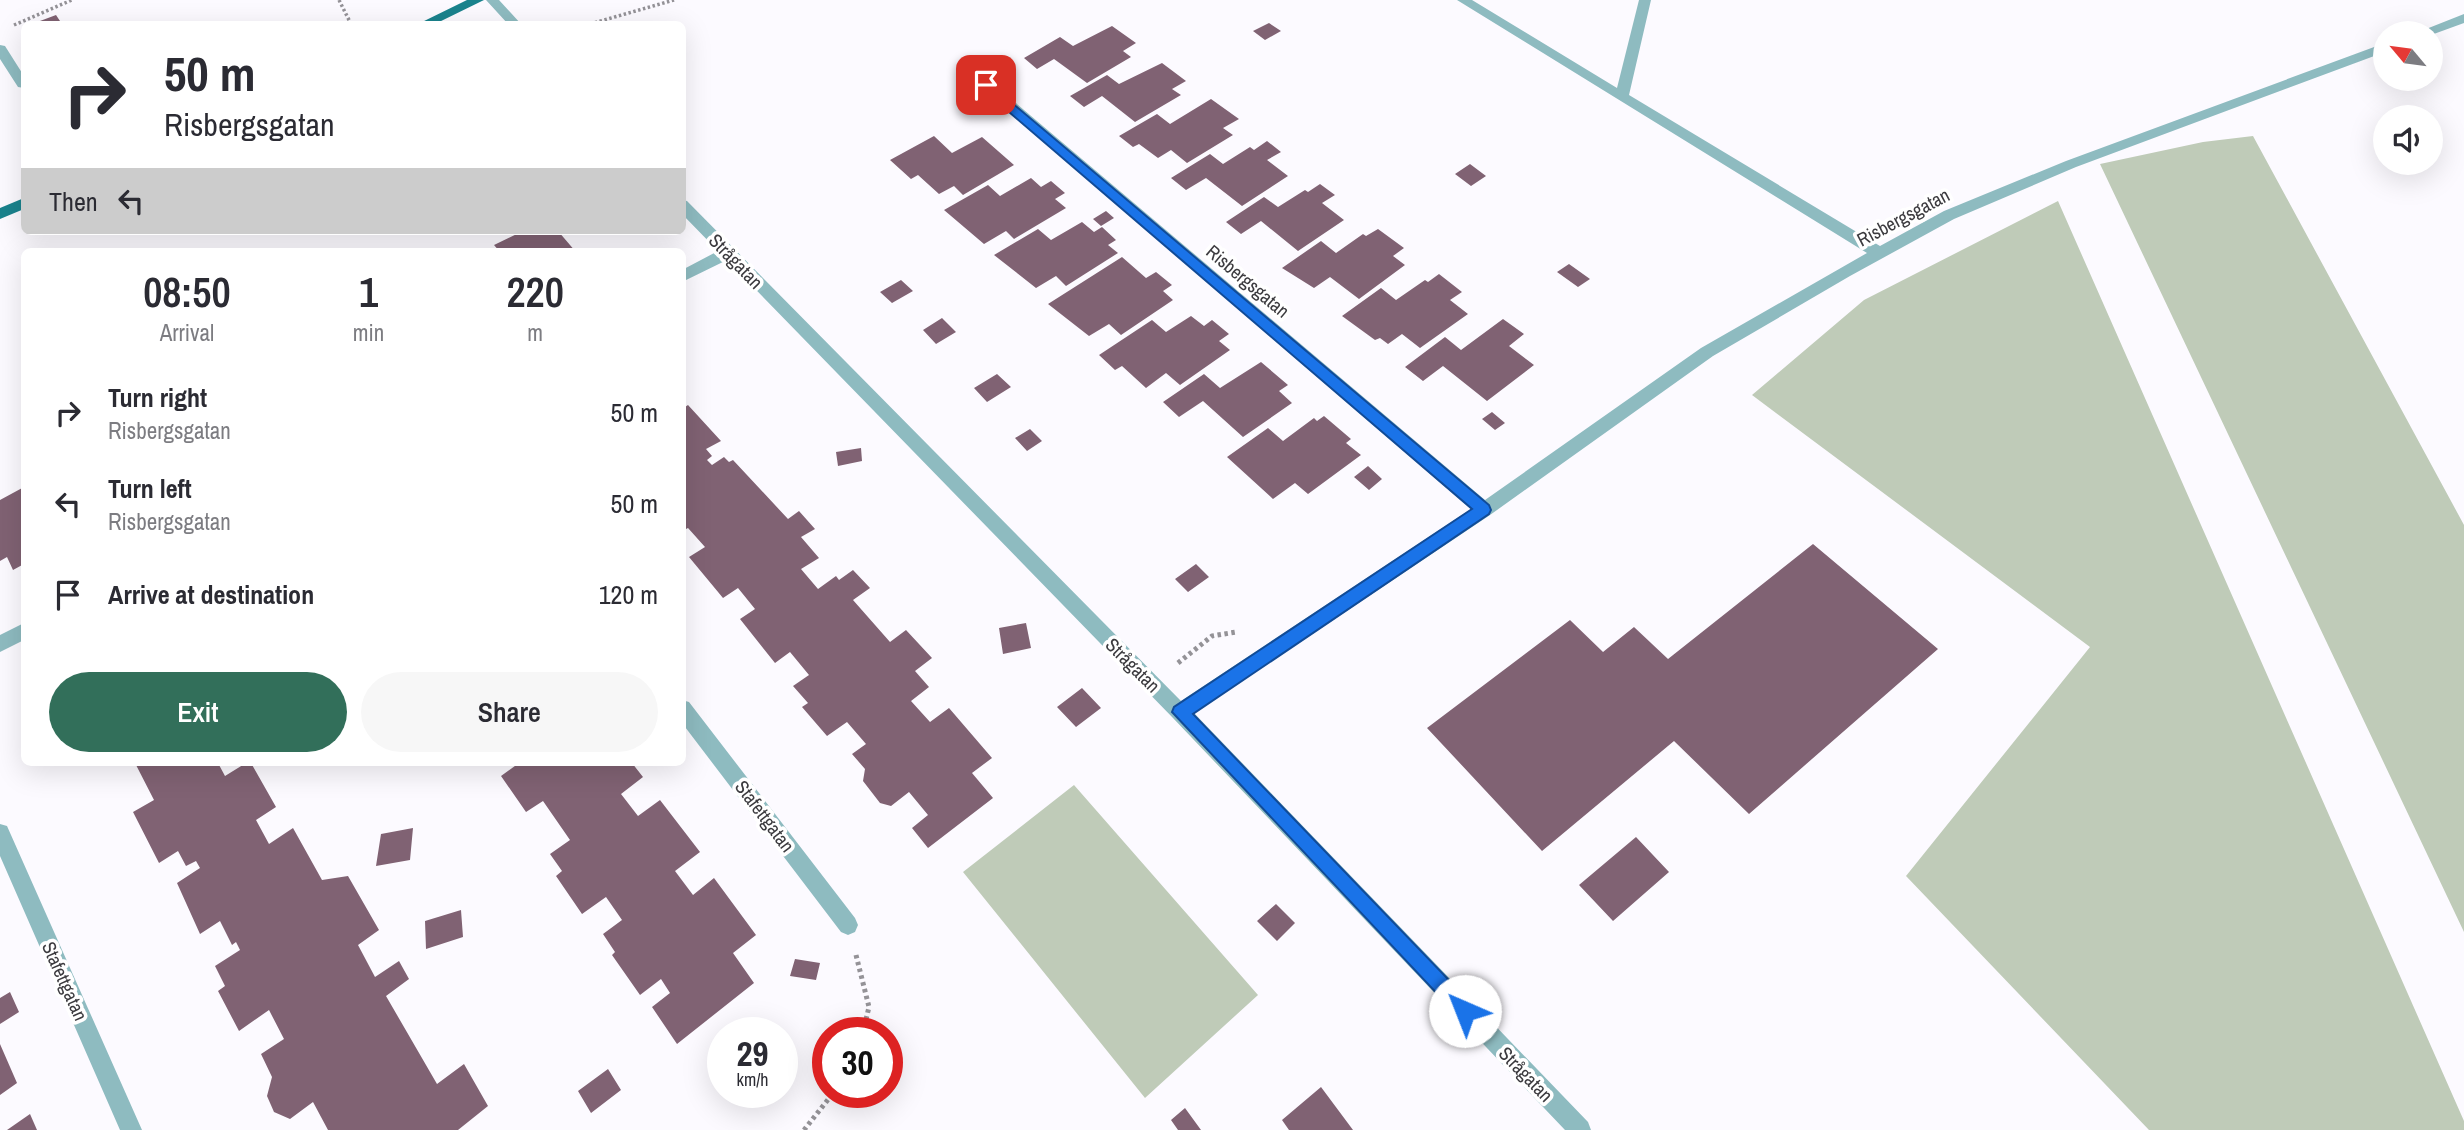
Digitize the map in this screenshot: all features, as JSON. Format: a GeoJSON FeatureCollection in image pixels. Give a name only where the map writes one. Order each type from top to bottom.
{"type":"FeatureCollection","features":[{"type":"Feature","properties":{"kind":"main road"},"geometry":{"type":"LineString","coordinates":[[432,21],[478,0]]}},
{"type":"Feature","properties":{"kind":"main road"},"geometry":{"type":"LineString","coordinates":[[0,214],[21,204]]}},
{"type":"Feature","properties":{"kind":"street"},"geometry":{"type":"LineString","coordinates":[[492,0],[512,21]]}},
{"type":"Feature","properties":{"kind":"street"},"geometry":{"type":"LineString","coordinates":[[1462,0],[1879,253]]}},
{"type":"Feature","properties":{"kind":"street"},"geometry":{"type":"LineString","coordinates":[[1622,97],[1645,0]]}},
{"type":"Feature","properties":{"kind":"street"},"geometry":{"type":"LineString","coordinates":[[2443,26],[2464,18]]}},
{"type":"Feature","properties":{"kind":"street"},"geometry":{"type":"LineString","coordinates":[[0,49],[21,82]]}},
{"type":"Feature","properties":{"kind":"street","name":"Risbergsgatan"},"geometry":{"type":"LineString","coordinates":[[1180,712],[1484,510],[1707,352],[1879,253],[1949,215],[2071,164],[2373,51]]}},
{"type":"Feature","properties":{"kind":"street","name":"Risbergsgatan"},"geometry":{"type":"LineString","coordinates":[[986,85],[1484,510]]}},
{"type":"Feature","properties":{"kind":"street","name":"Strågatan"},"geometry":{"type":"LineString","coordinates":[[686,209],[1180,712],[1580,1130]]}},
{"type":"Feature","properties":{"kind":"street"},"geometry":{"type":"LineString","coordinates":[[686,275],[727,253]]}},
{"type":"Feature","properties":{"kind":"street"},"geometry":{"type":"LineString","coordinates":[[0,644],[21,633]]}},
{"type":"Feature","properties":{"kind":"street","name":"Stafettgatan"},"geometry":{"type":"LineString","coordinates":[[686,713],[848,925]]}},
{"type":"Feature","properties":{"kind":"street","name":"Stafettgatan"},"geometry":{"type":"LineString","coordinates":[[0,833],[131,1130]]}},
{"type":"Feature","properties":{"kind":"path"},"geometry":{"type":"LineString","coordinates":[[22,21],[72,0]]}},
{"type":"Feature","properties":{"kind":"path"},"geometry":{"type":"LineString","coordinates":[[338,0],[349,21]]}},
{"type":"Feature","properties":{"kind":"path"},"geometry":{"type":"LineString","coordinates":[[600,21],[674,0]]}},
{"type":"Feature","properties":{"kind":"path"},"geometry":{"type":"LineString","coordinates":[[12,25],[21,21]]}},
{"type":"Feature","properties":{"kind":"path"},"geometry":{"type":"LineString","coordinates":[[848,925],[869,1007],[867,1017]]}},
{"type":"Feature","properties":{"kind":"path"},"geometry":{"type":"LineString","coordinates":[[804,1130],[821,1108]]}},
{"type":"Feature","properties":{"kind":"green space"},"geometry":{"type":"Polygon","coordinates":[[[2253,136],[2464,525],[2464,932],[2100,164],[2203,142],[2253,136]]]}},
{"type":"Feature","properties":{"kind":"green space"},"geometry":{"type":"Polygon","coordinates":[[[2058,201],[2464,1121],[2464,1130],[2149,1130],[1906,876],[2090,647],[1752,395],[1864,300],[2058,201]]]}},
{"type":"Feature","properties":{"kind":"green space"},"geometry":{"type":"Polygon","coordinates":[[[1074,785],[1258,995],[1145,1098],[963,872],[1074,785]]]}},
{"type":"Feature","properties":{"kind":"building"},"geometry":{"type":"Polygon","coordinates":[[[56,15],[60,21],[40,21],[56,15]]]}},
{"type":"Feature","properties":{"kind":"building"},"geometry":{"type":"Polygon","coordinates":[[[1269,23],[1281,31],[1265,40],[1253,31],[1269,23]]]}},
{"type":"Feature","properties":{"kind":"building"},"geometry":{"type":"Polygon","coordinates":[[[1112,26],[1136,43],[1123,51],[1131,57],[1087,83],[1054,59],[1037,69],[1024,58],[1060,37],[1073,46],[1112,26]]]}},
{"type":"Feature","properties":{"kind":"building"},"geometry":{"type":"Polygon","coordinates":[[[1162,63],[1186,81],[1172,89],[1181,95],[1135,122],[1102,96],[1084,107],[1070,96],[1107,75],[1119,84],[1162,63]]]}},
{"type":"Feature","properties":{"kind":"building"},"geometry":{"type":"Polygon","coordinates":[[[1211,99],[1239,119],[1223,128],[1233,135],[1187,163],[1171,150],[1158,158],[1139,144],[1133,147],[1119,136],[1157,114],[1170,124],[1211,99]]]}},
{"type":"Feature","properties":{"kind":"building"},"geometry":{"type":"Polygon","coordinates":[[[934,136],[952,153],[982,137],[1014,165],[963,195],[954,186],[939,194],[918,175],[911,179],[890,160],[934,136]]]}},
{"type":"Feature","properties":{"kind":"building"},"geometry":{"type":"Polygon","coordinates":[[[1267,141],[1281,152],[1267,160],[1288,176],[1242,206],[1206,178],[1186,190],[1171,178],[1210,154],[1223,164],[1250,147],[1254,150],[1267,141]]]}},
{"type":"Feature","properties":{"kind":"building"},"geometry":{"type":"Polygon","coordinates":[[[1470,164],[1486,176],[1471,186],[1455,174],[1470,164]]]}},
{"type":"Feature","properties":{"kind":"building"},"geometry":{"type":"Polygon","coordinates":[[[1031,178],[1041,187],[1051,181],[1065,193],[1055,199],[1066,208],[1014,239],[1006,231],[984,244],[944,210],[988,185],[1000,196],[1031,178]]]}},
{"type":"Feature","properties":{"kind":"building"},"geometry":{"type":"Polygon","coordinates":[[[1320,184],[1335,195],[1322,203],[1344,220],[1298,251],[1261,221],[1241,234],[1226,222],[1264,197],[1278,207],[1320,184]]]}},
{"type":"Feature","properties":{"kind":"building"},"geometry":{"type":"Polygon","coordinates":[[[1106,211],[1114,218],[1101,226],[1093,219],[1106,211]]]}},
{"type":"Feature","properties":{"kind":"building"},"geometry":{"type":"Polygon","coordinates":[[[1082,222],[1094,232],[1102,227],[1116,240],[1108,245],[1118,253],[1066,286],[1056,276],[1036,288],[994,255],[1038,229],[1051,240],[1082,222]]]}},
{"type":"Feature","properties":{"kind":"building"},"geometry":{"type":"Polygon","coordinates":[[[1378,229],[1404,248],[1393,256],[1405,265],[1359,299],[1330,277],[1314,288],[1282,268],[1321,241],[1336,253],[1363,234],[1366,236],[1378,229]]]}},
{"type":"Feature","properties":{"kind":"building"},"geometry":{"type":"Polygon","coordinates":[[[515,235],[561,235],[573,248],[497,248],[494,245],[515,235]]]}},
{"type":"Feature","properties":{"kind":"building"},"geometry":{"type":"Polygon","coordinates":[[[1122,257],[1146,278],[1156,272],[1172,285],[1163,291],[1173,300],[1121,335],[1109,324],[1089,336],[1048,304],[1122,257]]]}},
{"type":"Feature","properties":{"kind":"building"},"geometry":{"type":"Polygon","coordinates":[[[1569,264],[1590,279],[1578,287],[1557,272],[1569,264]]]}},
{"type":"Feature","properties":{"kind":"building"},"geometry":{"type":"Polygon","coordinates":[[[1439,274],[1462,292],[1450,300],[1468,314],[1420,348],[1402,334],[1388,344],[1380,338],[1375,340],[1342,316],[1381,288],[1396,300],[1425,280],[1428,282],[1439,274]]]}},
{"type":"Feature","properties":{"kind":"building"},"geometry":{"type":"Polygon","coordinates":[[[901,280],[913,291],[892,303],[880,292],[901,280]]]}},
{"type":"Feature","properties":{"kind":"building"},"geometry":{"type":"Polygon","coordinates":[[[1191,316],[1204,326],[1212,320],[1229,334],[1219,341],[1230,350],[1180,385],[1166,373],[1146,388],[1122,366],[1115,370],[1099,355],[1152,320],[1166,332],[1191,316]]]}},
{"type":"Feature","properties":{"kind":"building"},"geometry":{"type":"Polygon","coordinates":[[[942,318],[956,332],[936,344],[923,330],[942,318]]]}},
{"type":"Feature","properties":{"kind":"building"},"geometry":{"type":"Polygon","coordinates":[[[1503,319],[1524,334],[1509,346],[1534,365],[1487,401],[1443,366],[1423,381],[1405,367],[1445,337],[1461,350],[1503,319]]]}},
{"type":"Feature","properties":{"kind":"building"},"geometry":{"type":"Polygon","coordinates":[[[1261,362],[1288,385],[1279,391],[1292,403],[1243,437],[1203,401],[1179,417],[1163,402],[1204,374],[1220,388],[1261,362]]]}},
{"type":"Feature","properties":{"kind":"building"},"geometry":{"type":"Polygon","coordinates":[[[997,374],[1011,387],[987,402],[974,388],[997,374]]]}},
{"type":"Feature","properties":{"kind":"building"},"geometry":{"type":"Polygon","coordinates":[[[688,405],[721,441],[706,449],[712,456],[707,460],[712,465],[724,457],[729,462],[733,460],[788,519],[799,511],[815,529],[801,537],[819,558],[801,569],[818,589],[836,576],[839,580],[853,570],[870,588],[853,600],[890,642],[906,630],[932,658],[915,671],[929,687],[911,701],[930,722],[949,708],[992,758],[972,773],[993,798],[928,848],[912,828],[928,815],[909,792],[891,806],[880,803],[863,781],[865,769],[852,754],[866,744],[847,722],[827,736],[802,707],[808,703],[793,686],[809,675],[790,652],[775,663],[740,619],[755,609],[738,588],[723,598],[689,557],[705,547],[688,528],[686,529],[688,405]]]}},
{"type":"Feature","properties":{"kind":"building"},"geometry":{"type":"Polygon","coordinates":[[[1492,412],[1505,423],[1495,430],[1482,419],[1492,412]]]}},
{"type":"Feature","properties":{"kind":"building"},"geometry":{"type":"Polygon","coordinates":[[[1324,416],[1351,439],[1346,443],[1361,455],[1308,494],[1295,483],[1273,499],[1227,457],[1268,428],[1283,441],[1314,418],[1317,421],[1324,416]]]}},
{"type":"Feature","properties":{"kind":"building"},"geometry":{"type":"Polygon","coordinates":[[[1030,429],[1042,441],[1027,451],[1015,438],[1030,429]]]}},
{"type":"Feature","properties":{"kind":"building"},"geometry":{"type":"Polygon","coordinates":[[[861,448],[862,461],[838,466],[836,452],[861,448]]]}},
{"type":"Feature","properties":{"kind":"building"},"geometry":{"type":"Polygon","coordinates":[[[1368,466],[1382,479],[1369,490],[1354,477],[1368,466]]]}},
{"type":"Feature","properties":{"kind":"building"},"geometry":{"type":"Polygon","coordinates":[[[21,489],[21,566],[13,570],[7,557],[0,561],[0,500],[21,489]]]}},
{"type":"Feature","properties":{"kind":"building"},"geometry":{"type":"Polygon","coordinates":[[[1813,544],[1938,649],[1749,814],[1674,741],[1542,851],[1427,728],[1570,620],[1603,652],[1634,627],[1668,659],[1813,544]]]}},
{"type":"Feature","properties":{"kind":"building"},"geometry":{"type":"Polygon","coordinates":[[[1196,564],[1209,577],[1188,592],[1175,579],[1196,564]]]}},
{"type":"Feature","properties":{"kind":"building"},"geometry":{"type":"Polygon","coordinates":[[[1026,623],[1031,648],[1003,654],[999,628],[1026,623]]]}},
{"type":"Feature","properties":{"kind":"building"},"geometry":{"type":"Polygon","coordinates":[[[1082,688],[1101,708],[1076,727],[1057,707],[1082,688]]]}},
{"type":"Feature","properties":{"kind":"building"},"geometry":{"type":"Polygon","coordinates":[[[137,766],[220,766],[225,776],[241,766],[253,766],[276,807],[256,820],[269,844],[293,828],[322,880],[348,876],[379,930],[358,945],[375,977],[399,961],[409,979],[386,996],[437,1084],[464,1064],[488,1106],[458,1130],[328,1130],[313,1102],[290,1119],[274,1112],[267,1096],[272,1077],[261,1054],[284,1039],[269,1010],[239,1031],[218,991],[225,986],[215,966],[240,950],[236,942],[232,945],[220,921],[200,934],[177,883],[200,868],[196,861],[186,866],[178,851],[159,863],[133,812],[154,800],[137,766]]]}},
{"type":"Feature","properties":{"kind":"building"},"geometry":{"type":"Polygon","coordinates":[[[515,766],[634,766],[643,777],[621,794],[638,816],[660,800],[700,852],[675,871],[693,895],[714,878],[756,935],[733,953],[754,983],[711,1017],[707,1017],[707,1020],[677,1044],[652,1007],[670,993],[661,979],[640,995],[612,955],[615,952],[603,934],[622,920],[606,897],[582,914],[556,876],[562,871],[550,854],[570,840],[543,801],[526,812],[501,776],[515,766]]]}},
{"type":"Feature","properties":{"kind":"building"},"geometry":{"type":"Polygon","coordinates":[[[413,828],[410,860],[376,866],[381,834],[413,828]]]}},
{"type":"Feature","properties":{"kind":"building"},"geometry":{"type":"Polygon","coordinates":[[[1636,837],[1669,872],[1613,921],[1579,885],[1636,837]]]}},
{"type":"Feature","properties":{"kind":"building"},"geometry":{"type":"Polygon","coordinates":[[[1276,904],[1295,923],[1277,941],[1257,921],[1276,904]]]}},
{"type":"Feature","properties":{"kind":"building"},"geometry":{"type":"Polygon","coordinates":[[[461,910],[463,937],[426,949],[425,921],[461,910]]]}},
{"type":"Feature","properties":{"kind":"building"},"geometry":{"type":"Polygon","coordinates":[[[795,959],[820,963],[816,980],[790,976],[795,959]]]}},
{"type":"Feature","properties":{"kind":"building"},"geometry":{"type":"Polygon","coordinates":[[[10,992],[19,1012],[0,1024],[0,998],[10,992]]]}},
{"type":"Feature","properties":{"kind":"building"},"geometry":{"type":"Polygon","coordinates":[[[0,1044],[17,1083],[0,1095],[0,1044]]]}},
{"type":"Feature","properties":{"kind":"building"},"geometry":{"type":"Polygon","coordinates":[[[608,1069],[621,1090],[591,1113],[578,1091],[608,1069]]]}},
{"type":"Feature","properties":{"kind":"building"},"geometry":{"type":"Polygon","coordinates":[[[1321,1087],[1353,1130],[1289,1130],[1282,1120],[1321,1087]]]}},
{"type":"Feature","properties":{"kind":"building"},"geometry":{"type":"Polygon","coordinates":[[[1185,1108],[1201,1130],[1178,1130],[1171,1120],[1185,1108]]]}},
{"type":"Feature","properties":{"kind":"building"},"geometry":{"type":"Polygon","coordinates":[[[30,1114],[37,1130],[7,1130],[30,1114]]]}},
{"type":"Feature","properties":{"kind":"route"},"geometry":{"type":"LineString","coordinates":[[986,85],[1484,510],[1180,712],[1465,1011]]}}]}
